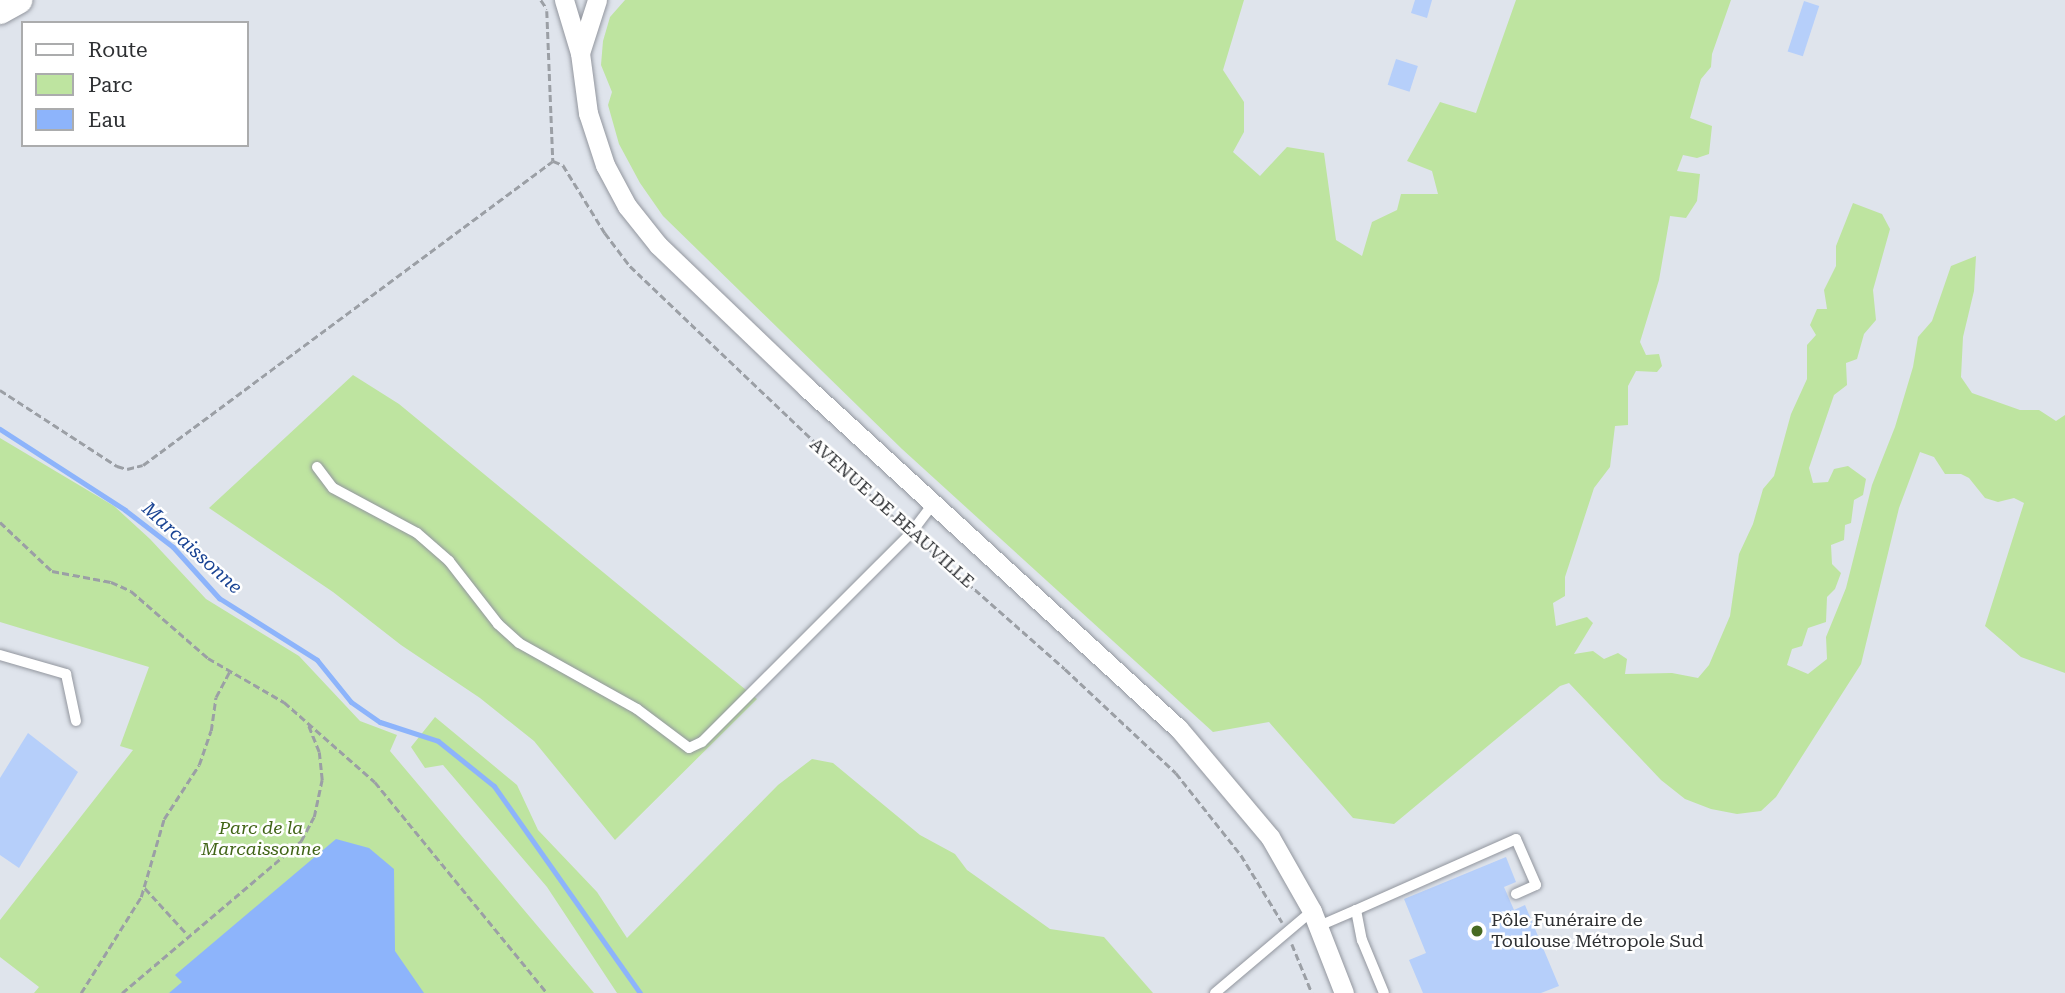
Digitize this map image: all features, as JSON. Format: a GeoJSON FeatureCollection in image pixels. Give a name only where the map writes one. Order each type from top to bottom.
{"type":"FeatureCollection","features":[{"type":"Feature","properties":{"kind":"main road"},"geometry":{"type":"LineString","coordinates":[[0,10],[18,0]]}},
{"type":"Feature","properties":{"kind":"street","name":"AVENUE DE BEAUVILLE"},"geometry":{"type":"LineString","coordinates":[[580,53],[597,0]]}},
{"type":"Feature","properties":{"kind":"street","name":"AVENUE DE BEAUVILLE"},"geometry":{"type":"LineString","coordinates":[[556,5],[580,53],[583,87],[605,165],[627,206],[657,245],[806,387],[1179,729],[1270,837],[1315,919],[1344,993]]}},
{"type":"Feature","properties":{"kind":"lane"},"geometry":{"type":"LineString","coordinates":[[317,467],[333,488],[417,533],[449,561],[498,624],[519,643],[638,709],[689,748],[702,742],[911,533],[934,502]]}},
{"type":"Feature","properties":{"kind":"lane"},"geometry":{"type":"LineString","coordinates":[[0,655],[66,674],[76,721]]}},
{"type":"Feature","properties":{"kind":"lane"},"geometry":{"type":"LineString","coordinates":[[1215,993],[1287,932],[1315,919],[1356,910],[1516,839],[1536,886],[1516,894]]}},
{"type":"Feature","properties":{"kind":"lane"},"geometry":{"type":"LineString","coordinates":[[1356,910],[1362,940],[1384,993]]}},
{"type":"Feature","properties":{"kind":"path"},"geometry":{"type":"LineString","coordinates":[[0,390],[117,466],[127,469],[143,465],[553,161],[556,5]]}},
{"type":"Feature","properties":{"kind":"path","name":"AVENUE DE BEAUVILLE"},"geometry":{"type":"LineString","coordinates":[[553,161],[563,165],[605,233],[630,266],[911,533],[1065,668],[1177,773],[1241,855],[1287,932],[1312,993]]}},
{"type":"Feature","properties":{"kind":"path"},"geometry":{"type":"LineString","coordinates":[[0,522],[52,570],[111,582],[131,591],[196,649],[284,702],[375,782],[547,993]]}},
{"type":"Feature","properties":{"kind":"path"},"geometry":{"type":"LineString","coordinates":[[81,993],[132,915],[145,888],[163,819],[199,765],[211,731],[216,697],[230,671]]}},
{"type":"Feature","properties":{"kind":"path"},"geometry":{"type":"LineString","coordinates":[[122,993],[289,852],[309,828],[321,793],[321,765],[316,740],[303,720]]}},
{"type":"Feature","properties":{"kind":"path"},"geometry":{"type":"LineString","coordinates":[[145,888],[188,936]]}},
{"type":"Feature","properties":{"kind":"green space"},"geometry":{"type":"Polygon","coordinates":[[[625,0],[1244,0],[1223,70],[1244,102],[1244,132],[1233,152],[1260,176],[1287,147],[1324,153],[1336,240],[1362,256],[1372,222],[1397,210],[1401,194],[1438,194],[1432,171],[1407,161],[1440,102],[1476,113],[1516,0],[1731,0],[1712,54],[1711,67],[1701,79],[1690,118],[1712,126],[1709,154],[1697,158],[1683,155],[1677,171],[1700,174],[1697,201],[1686,218],[1670,216],[1659,280],[1640,342],[1646,355],[1659,354],[1662,366],[1657,372],[1636,371],[1628,386],[1628,425],[1615,426],[1610,467],[1594,488],[1565,577],[1565,596],[1553,603],[1556,626],[1587,617],[1593,623],[1574,654],[1593,651],[1604,659],[1618,653],[1627,659],[1625,674],[1672,673],[1698,678],[1709,665],[1730,616],[1739,554],[1753,524],[1763,489],[1774,476],[1791,414],[1807,379],[1807,345],[1816,335],[1810,325],[1817,309],[1827,309],[1824,290],[1836,266],[1836,246],[1853,203],[1882,214],[1890,229],[1873,290],[1876,320],[1864,334],[1857,359],[1846,363],[1847,385],[1834,395],[1809,468],[1813,483],[1828,482],[1834,469],[1848,466],[1866,479],[1863,495],[1854,500],[1851,523],[1845,525],[1844,540],[1831,545],[1832,564],[1841,573],[1835,589],[1827,597],[1826,622],[1808,628],[1802,646],[1792,649],[1787,665],[1808,674],[1827,659],[1826,637],[1846,588],[1872,485],[1895,427],[1913,367],[1918,337],[1932,321],[1951,266],[1976,256],[1974,291],[1963,337],[1961,377],[1972,393],[2020,410],[2039,410],[2056,421],[2065,415],[2065,673],[2021,657],[1985,626],[2024,503],[2014,498],[1998,502],[1985,498],[1969,478],[1961,474],[1945,474],[1934,457],[1920,452],[1899,508],[1861,664],[1776,797],[1761,811],[1737,814],[1711,809],[1685,799],[1661,780],[1569,683],[1560,686],[1394,824],[1353,818],[1269,722],[1213,732],[902,449],[663,216],[640,183],[619,144],[608,105],[612,92],[601,65],[603,41],[610,17],[625,0]]]}},
{"type":"Feature","properties":{"kind":"green space"},"geometry":{"type":"Polygon","coordinates":[[[353,375],[399,404],[757,699],[615,840],[534,741],[480,698],[401,645],[333,592],[209,508],[353,375]]]}},
{"type":"Feature","properties":{"kind":"green space","name":"Parc de la Marcaissonne"},"geometry":{"type":"Polygon","coordinates":[[[0,438],[114,506],[150,539],[206,599],[299,656],[360,721],[397,735],[390,751],[594,993],[34,993],[39,987],[0,957],[0,920],[133,750],[120,746],[149,667],[0,622],[0,438]]]}},
{"type":"Feature","properties":{"kind":"green space"},"geometry":{"type":"Polygon","coordinates":[[[435,717],[517,785],[538,830],[597,892],[627,938],[778,785],[812,759],[833,763],[920,835],[955,854],[967,870],[1050,929],[1104,937],[1153,993],[617,993],[547,887],[443,765],[425,768],[411,747],[435,717]]]}},
{"type":"Feature","properties":{"kind":"water"},"geometry":{"type":"Polygon","coordinates":[[[336,839],[369,848],[394,869],[395,951],[424,993],[169,993],[182,982],[175,975],[336,839]]]}},
{"type":"Feature","properties":{"kind":"building"},"geometry":{"type":"Polygon","coordinates":[[[1415,0],[1432,0],[1427,18],[1411,13],[1415,0]]]}},
{"type":"Feature","properties":{"kind":"building"},"geometry":{"type":"Polygon","coordinates":[[[1804,1],[1819,6],[1803,56],[1788,51],[1804,1]]]}},
{"type":"Feature","properties":{"kind":"building"},"geometry":{"type":"Polygon","coordinates":[[[1396,59],[1418,66],[1410,92],[1388,85],[1396,59]]]}},
{"type":"Feature","properties":{"kind":"building"},"geometry":{"type":"Polygon","coordinates":[[[28,733],[78,772],[19,868],[0,855],[0,778],[28,733]]]}},
{"type":"Feature","properties":{"kind":"building","name":"Pôle Funéraire de Toulouse Métropole Sud"},"geometry":{"type":"Polygon","coordinates":[[[1506,857],[1516,882],[1504,887],[1514,910],[1525,905],[1559,986],[1541,993],[1423,993],[1409,960],[1426,953],[1404,899],[1506,857]]]}},
{"type":"Feature","properties":{"kind":"waterway","name":"Marcaissonne"},"geometry":{"type":"LineString","coordinates":[[0,429],[125,510],[173,547],[219,598],[317,660],[351,702],[380,722],[438,741],[494,786],[640,993]]}},
{"type":"Feature","properties":{"kind":"place","name":"Pôle Funéraire de Toulouse Métropole Sud"},"geometry":{"type":"Point","coordinates":[1477,931]}}]}
